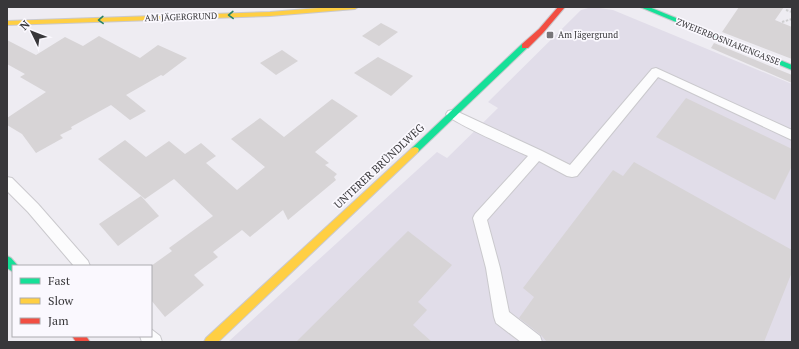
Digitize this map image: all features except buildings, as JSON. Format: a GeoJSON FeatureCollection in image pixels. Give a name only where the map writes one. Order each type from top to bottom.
{"type":"FeatureCollection","features":[{"type":"Feature","properties":{"kind":"street","name":"AM JÄGERGRUND"},"geometry":{"type":"LineString","coordinates":[[7,23],[270,14],[355,7]]}},
{"type":"Feature","properties":{"kind":"street","name":"UNTERER BRÜNDLWEG"},"geometry":{"type":"LineString","coordinates":[[210,342],[541,32],[562,7]]}},
{"type":"Feature","properties":{"kind":"street","name":"ZWEIERBOSNIAKENGASSE"},"geometry":{"type":"LineString","coordinates":[[643,7],[792,68]]}},
{"type":"Feature","properties":{"kind":"lane"},"geometry":{"type":"LineString","coordinates":[[452,114],[477,128],[538,154],[572,172],[656,72],[792,135]]}},
{"type":"Feature","properties":{"kind":"lane"},"geometry":{"type":"LineString","coordinates":[[534,342],[502,316],[493,268],[480,218],[538,154]]}},
{"type":"Feature","properties":{"kind":"lane"},"geometry":{"type":"LineString","coordinates":[[7,182],[33,208],[82,265]]}},
{"type":"Feature","properties":{"kind":"path"},"geometry":{"type":"LineString","coordinates":[[786,10],[792,12]]}},
{"type":"Feature","properties":{"kind":"path"},"geometry":{"type":"LineString","coordinates":[[782,22],[792,19]]}},
{"type":"Feature","properties":{"kind":"shaded area"},"geometry":{"type":"Polygon","coordinates":[[[592,7],[613,10],[792,84],[792,342],[228,342],[437,152],[447,158],[498,108],[488,102],[581,10],[592,7]]]}},
{"type":"Feature","properties":{"kind":"traffic: fast"},"geometry":{"type":"LineString","coordinates":[[643,7],[792,68]]}},
{"type":"Feature","properties":{"kind":"traffic: fast"},"geometry":{"type":"LineString","coordinates":[[415,150],[525,46]]}},
{"type":"Feature","properties":{"kind":"traffic: fast"},"geometry":{"type":"LineString","coordinates":[[7,261],[12,266]]}},
{"type":"Feature","properties":{"kind":"traffic: slow"},"geometry":{"type":"LineString","coordinates":[[7,23],[270,14],[355,7]]}},
{"type":"Feature","properties":{"kind":"traffic: slow"},"geometry":{"type":"LineString","coordinates":[[210,342],[415,150]]}},
{"type":"Feature","properties":{"kind":"traffic: jam"},"geometry":{"type":"LineString","coordinates":[[525,46],[541,31],[562,7]]}},
{"type":"Feature","properties":{"kind":"traffic: jam"},"geometry":{"type":"LineString","coordinates":[[79,337],[84,342]]}},
{"type":"Feature","properties":{"kind":"place","name":"Am Jägergrund"},"geometry":{"type":"Point","coordinates":[550,35]}}]}
